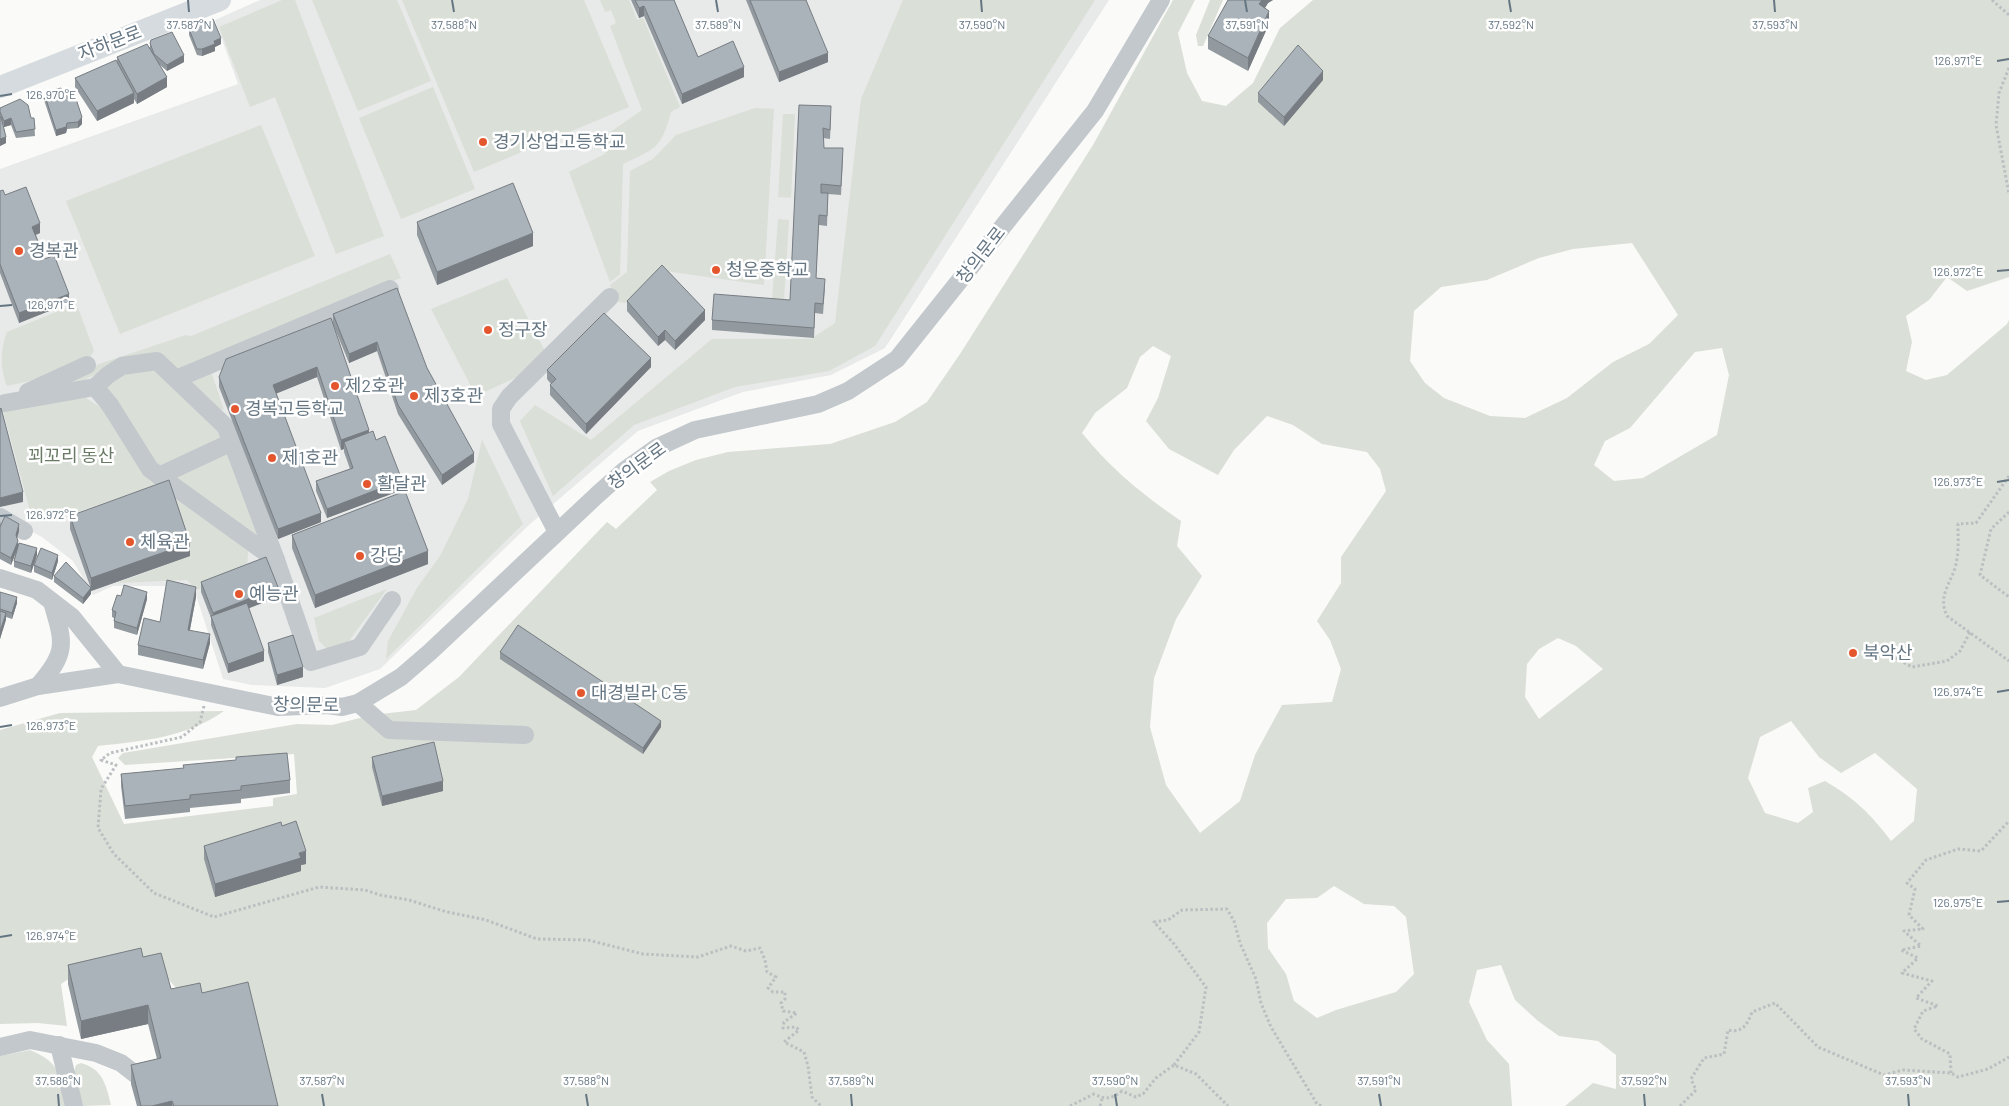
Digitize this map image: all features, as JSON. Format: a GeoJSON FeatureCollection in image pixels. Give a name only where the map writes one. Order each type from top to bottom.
{"type":"FeatureCollection","features":[{"type":"Feature","properties":{"kind":"main road","name":"자하문로"},"geometry":{"type":"LineString","coordinates":[[0,87],[220,0]]}},
{"type":"Feature","properties":{"kind":"street","name":"창의문로"},"geometry":{"type":"LineString","coordinates":[[0,698],[38,686],[118,674],[207,694],[278,707],[327,705],[342,707],[358,703],[401,677],[625,470],[656,448],[695,430],[818,404],[856,386],[897,359],[1094,111],[1161,0]]}},
{"type":"Feature","properties":{"kind":"street"},"geometry":{"type":"LineString","coordinates":[[176,379],[390,289]]}},
{"type":"Feature","properties":{"kind":"street"},"geometry":{"type":"LineString","coordinates":[[557,532],[501,424],[501,409],[509,397],[610,297]]}},
{"type":"Feature","properties":{"kind":"street"},"geometry":{"type":"LineString","coordinates":[[3,404],[95,387],[122,366],[158,361],[225,426],[276,560],[311,662],[360,647],[392,600]]}},
{"type":"Feature","properties":{"kind":"street"},"geometry":{"type":"LineString","coordinates":[[3,404],[87,365]]}},
{"type":"Feature","properties":{"kind":"street"},"geometry":{"type":"LineString","coordinates":[[95,387],[110,405],[150,469],[276,560]]}},
{"type":"Feature","properties":{"kind":"street"},"geometry":{"type":"LineString","coordinates":[[159,476],[232,442]]}},
{"type":"Feature","properties":{"kind":"street"},"geometry":{"type":"LineString","coordinates":[[0,516],[24,531]]}},
{"type":"Feature","properties":{"kind":"street"},"geometry":{"type":"LineString","coordinates":[[0,578],[37,590],[72,617],[118,674]]}},
{"type":"Feature","properties":{"kind":"street"},"geometry":{"type":"LineString","coordinates":[[38,686],[53,669],[62,652],[61,632],[52,602]]}},
{"type":"Feature","properties":{"kind":"street"},"geometry":{"type":"LineString","coordinates":[[358,703],[389,730],[525,735]]}},
{"type":"Feature","properties":{"kind":"street"},"geometry":{"type":"LineString","coordinates":[[0,1047],[30,1040],[96,1053],[121,1063],[144,1081]]}},
{"type":"Feature","properties":{"kind":"street"},"geometry":{"type":"LineString","coordinates":[[59,1045],[74,1106]]}},
{"type":"Feature","properties":{"kind":"path"},"geometry":{"type":"LineString","coordinates":[[1992,0],[2009,16]]}},
{"type":"Feature","properties":{"kind":"path"},"geometry":{"type":"LineString","coordinates":[[2009,68],[1999,93],[1996,125],[2009,194]]}},
{"type":"Feature","properties":{"kind":"path"},"geometry":{"type":"LineString","coordinates":[[2009,476],[1976,522],[1958,524],[1956,566],[1947,584],[1942,606],[1947,616],[2009,661]]}},
{"type":"Feature","properties":{"kind":"path"},"geometry":{"type":"LineString","coordinates":[[2009,512],[1991,529],[1980,575],[2009,598]]}},
{"type":"Feature","properties":{"kind":"path"},"geometry":{"type":"LineString","coordinates":[[1871,652],[1888,654],[1912,667],[1947,661],[1960,651],[1970,632]]}},
{"type":"Feature","properties":{"kind":"path"},"geometry":{"type":"LineString","coordinates":[[207,694],[200,722],[182,736],[110,753],[101,760],[116,765],[101,789],[98,828],[114,854],[154,893],[214,917],[231,914],[319,887],[365,890],[486,920],[537,940],[588,940],[643,954],[698,957],[731,946],[746,951],[760,948],[767,972],[776,977],[768,988],[773,992],[785,992],[785,999],[781,1003],[782,1011],[797,1014],[784,1022],[783,1028],[796,1027],[799,1030],[784,1042],[804,1052],[812,1097],[821,1106]]}},
{"type":"Feature","properties":{"kind":"path"},"geometry":{"type":"LineString","coordinates":[[1951,1073],[1950,1054],[1922,1039],[1914,1029],[1923,1011],[1938,1006],[1916,998],[1932,981],[1902,974],[1918,958],[1901,950],[1922,946],[1904,930],[1923,929],[1909,915],[1915,889],[1907,883],[1926,860],[1958,849],[1981,851],[2009,821]]}},
{"type":"Feature","properties":{"kind":"path"},"geometry":{"type":"LineString","coordinates":[[1070,1106],[1094,1094],[1102,1099],[1112,1098],[1122,1091],[1136,1097],[1143,1094],[1156,1078],[1174,1064],[1199,1032],[1206,987],[1174,944],[1154,922],[1168,920],[1182,910],[1227,909],[1234,921],[1240,943],[1256,978],[1261,1003],[1271,1027],[1317,1104],[1322,1106]]}},
{"type":"Feature","properties":{"kind":"path"},"geometry":{"type":"LineString","coordinates":[[1680,1106],[1696,1090],[1691,1078],[1704,1058],[1724,1054],[1728,1030],[1737,1032],[1746,1027],[1752,1012],[1775,1003],[1818,1047],[1884,1075],[1903,1070],[1951,1073],[1958,1077],[1988,1070],[2009,1057]]}},
{"type":"Feature","properties":{"kind":"path"},"geometry":{"type":"LineString","coordinates":[[1174,1064],[1196,1074],[1228,1106]]}},
{"type":"Feature","properties":{"kind":"path"},"geometry":{"type":"LineString","coordinates":[[1100,1106],[1102,1099]]}},
{"type":"Feature","properties":{"kind":"shaded area"},"geometry":{"type":"Polygon","coordinates":[[[260,0],[1109,0],[885,348],[831,375],[743,392],[638,431],[529,525],[380,669],[325,688],[252,685],[223,679],[196,595],[184,586],[113,586],[93,595],[73,561],[42,537],[0,515],[0,169],[238,84],[215,20],[260,0]]]}},
{"type":"Feature","properties":{"kind":"green space"},"geometry":{"type":"Polygon","coordinates":[[[282,0],[295,0],[384,236],[336,254],[275,97],[250,107],[219,27],[282,0]]]}},
{"type":"Feature","properties":{"kind":"green space"},"geometry":{"type":"Polygon","coordinates":[[[312,0],[397,0],[431,81],[358,111],[312,0]]]}},
{"type":"Feature","properties":{"kind":"green space"},"geometry":{"type":"Polygon","coordinates":[[[402,0],[584,0],[629,107],[474,172],[402,0]]]}},
{"type":"Feature","properties":{"kind":"green space"},"geometry":{"type":"Polygon","coordinates":[[[600,0],[629,0],[637,20],[643,18],[680,107],[671,112],[664,133],[656,146],[623,164],[620,274],[610,282],[569,172],[605,154],[606,135],[642,110],[610,26],[616,23],[611,10],[605,12],[600,0]]]}},
{"type":"Feature","properties":{"kind":"green space"},"geometry":{"type":"Polygon","coordinates":[[[903,0],[1095,0],[875,346],[829,371],[735,387],[634,425],[553,496],[520,421],[535,405],[591,440],[712,339],[811,339],[835,323],[861,99],[903,0]]]}},
{"type":"Feature","properties":{"kind":"green space"},"geometry":{"type":"Polygon","coordinates":[[[1173,0],[1195,0],[1178,33],[1187,73],[1202,101],[1226,106],[1253,83],[1280,28],[1313,0],[2009,0],[2009,277],[1967,291],[1947,277],[1929,300],[1906,316],[1912,342],[1906,371],[1926,380],[1947,375],[2007,324],[2009,320],[2009,1106],[1565,1106],[1593,1083],[1616,1089],[1616,1055],[1598,1041],[1559,1036],[1538,1021],[1515,1000],[1501,965],[1477,970],[1469,1002],[1487,1040],[1509,1064],[1512,1106],[276,1106],[159,968],[139,962],[67,980],[61,984],[67,1026],[38,1023],[0,1024],[0,730],[60,713],[224,711],[179,733],[147,740],[98,746],[92,757],[124,824],[273,806],[273,798],[297,794],[294,754],[125,765],[118,758],[123,753],[297,724],[332,725],[372,715],[416,710],[459,677],[607,522],[616,529],[657,490],[650,482],[669,471],[696,460],[728,452],[830,444],[895,422],[927,402],[960,354],[1093,145],[1173,0]],[[1632,243],[1573,249],[1539,258],[1487,280],[1441,287],[1414,311],[1410,361],[1425,383],[1444,398],[1490,416],[1525,418],[1567,398],[1613,362],[1649,344],[1678,315],[1632,243]],[[1153,346],[1140,357],[1127,388],[1095,413],[1082,433],[1128,481],[1181,521],[1177,546],[1202,576],[1176,619],[1154,678],[1150,727],[1166,785],[1200,833],[1240,801],[1255,755],[1282,705],[1332,702],[1341,669],[1330,640],[1317,621],[1341,583],[1341,557],[1386,491],[1380,469],[1367,452],[1322,444],[1293,425],[1267,416],[1234,450],[1218,475],[1169,449],[1146,421],[1158,398],[1171,356],[1153,346]],[[1722,348],[1695,352],[1630,428],[1605,441],[1594,465],[1614,481],[1643,478],[1717,435],[1729,375],[1722,348]],[[1558,638],[1539,649],[1527,664],[1525,697],[1539,719],[1603,669],[1576,646],[1558,638]],[[1791,721],[1760,737],[1748,778],[1765,813],[1798,823],[1813,812],[1808,788],[1825,781],[1861,807],[1891,841],[1914,821],[1917,789],[1875,753],[1841,773],[1819,757],[1791,721]],[[1334,886],[1317,898],[1286,899],[1267,923],[1268,948],[1286,974],[1294,1001],[1317,1018],[1336,1010],[1396,992],[1414,974],[1406,917],[1394,906],[1364,904],[1334,886]]]}},
{"type":"Feature","properties":{"kind":"green space"},"geometry":{"type":"Polygon","coordinates":[[[1210,0],[1223,0],[1203,46],[1198,46],[1196,35],[1210,0]]]}},
{"type":"Feature","properties":{"kind":"green space"},"geometry":{"type":"Polygon","coordinates":[[[433,87],[475,189],[401,219],[359,118],[433,87]]]}},
{"type":"Feature","properties":{"kind":"green space"},"geometry":{"type":"Polygon","coordinates":[[[755,108],[774,109],[764,285],[665,271],[628,303],[617,302],[610,285],[627,272],[630,171],[653,159],[676,135],[755,108]]]}},
{"type":"Feature","properties":{"kind":"green space"},"geometry":{"type":"Polygon","coordinates":[[[783,114],[795,114],[791,198],[778,197],[783,114]]]}},
{"type":"Feature","properties":{"kind":"green space"},"geometry":{"type":"Polygon","coordinates":[[[261,125],[315,256],[120,334],[66,201],[261,125]]]}},
{"type":"Feature","properties":{"kind":"green space"},"geometry":{"type":"Polygon","coordinates":[[[778,219],[789,220],[784,301],[772,300],[778,219]]]}},
{"type":"Feature","properties":{"kind":"green space"},"geometry":{"type":"Polygon","coordinates":[[[390,254],[401,278],[177,372],[120,363],[67,388],[56,387],[99,364],[186,335],[191,336],[390,254]]]}},
{"type":"Feature","properties":{"kind":"green space","name":"정구장"},"geometry":{"type":"Polygon","coordinates":[[[507,278],[545,351],[517,377],[476,396],[431,309],[507,278]]]}},
{"type":"Feature","properties":{"kind":"green space"},"geometry":{"type":"Polygon","coordinates":[[[73,305],[78,308],[94,351],[89,358],[38,379],[7,386],[2,360],[7,332],[73,305]]]}},
{"type":"Feature","properties":{"kind":"green space"},"geometry":{"type":"Polygon","coordinates":[[[154,366],[228,441],[160,473],[106,389],[115,371],[154,366]]]}},
{"type":"Feature","properties":{"kind":"green space"},"geometry":{"type":"Polygon","coordinates":[[[210,368],[224,410],[214,408],[183,379],[210,368]]]}},
{"type":"Feature","properties":{"kind":"green space","name":"꾀꼬리 동산"},"geometry":{"type":"Polygon","coordinates":[[[83,396],[107,412],[155,485],[57,519],[30,511],[3,411],[83,396]]]}},
{"type":"Feature","properties":{"kind":"green space"},"geometry":{"type":"Polygon","coordinates":[[[482,440],[523,524],[386,659],[388,641],[417,588],[440,556],[468,499],[482,440]]]}},
{"type":"Feature","properties":{"kind":"green space"},"geometry":{"type":"Polygon","coordinates":[[[230,447],[270,552],[166,476],[230,447]]]}},
{"type":"Feature","properties":{"kind":"green space"},"geometry":{"type":"Polygon","coordinates":[[[169,492],[248,551],[247,571],[197,590],[187,580],[117,583],[190,556],[169,492]]]}},
{"type":"Feature","properties":{"kind":"green space"},"geometry":{"type":"Polygon","coordinates":[[[387,589],[343,649],[328,650],[319,641],[314,618],[387,589]]]}},
{"type":"Feature","properties":{"kind":"green space"},"geometry":{"type":"Polygon","coordinates":[[[30,1050],[48,1060],[54,1066],[60,1079],[66,1106],[0,1106],[0,1056],[30,1050]]]}},
{"type":"Feature","properties":{"kind":"green space"},"geometry":{"type":"Polygon","coordinates":[[[81,1063],[94,1069],[99,1074],[105,1085],[111,1105],[83,1106],[74,1072],[76,1065],[81,1063]]]}},
{"type":"Feature","properties":{"kind":"building"},"geometry":{"type":"Polygon","coordinates":[[[635,0],[674,0],[698,57],[733,41],[744,67],[682,94],[644,6],[639,8],[635,0]]]}},
{"type":"Feature","properties":{"kind":"building"},"geometry":{"type":"Polygon","coordinates":[[[750,0],[806,0],[828,53],[779,72],[750,0]]]}},
{"type":"Feature","properties":{"kind":"building"},"geometry":{"type":"Polygon","coordinates":[[[1228,0],[1262,0],[1259,4],[1269,11],[1248,58],[1208,36],[1228,0]]]}},
{"type":"Feature","properties":{"kind":"building"},"geometry":{"type":"Polygon","coordinates":[[[213,19],[221,38],[214,41],[215,44],[197,49],[189,29],[213,19]]]}},
{"type":"Feature","properties":{"kind":"building"},"geometry":{"type":"Polygon","coordinates":[[[172,32],[184,55],[167,65],[154,54],[150,43],[151,40],[172,32]]]}},
{"type":"Feature","properties":{"kind":"building"},"geometry":{"type":"Polygon","coordinates":[[[147,44],[167,77],[137,94],[117,57],[147,44]]]}},
{"type":"Feature","properties":{"kind":"building"},"geometry":{"type":"Polygon","coordinates":[[[1298,45],[1323,71],[1284,117],[1258,93],[1298,45]]]}},
{"type":"Feature","properties":{"kind":"building"},"geometry":{"type":"Polygon","coordinates":[[[116,60],[134,93],[97,111],[75,78],[116,60]]]}},
{"type":"Feature","properties":{"kind":"building"},"geometry":{"type":"Polygon","coordinates":[[[61,88],[64,96],[67,95],[68,99],[75,96],[82,117],[78,122],[67,123],[66,127],[56,130],[44,93],[61,88]]]}},
{"type":"Feature","properties":{"kind":"building"},"geometry":{"type":"Polygon","coordinates":[[[20,99],[28,105],[31,118],[34,118],[35,129],[16,132],[11,118],[4,121],[0,108],[20,99]]]}},
{"type":"Feature","properties":{"kind":"building"},"geometry":{"type":"Polygon","coordinates":[[[799,105],[831,106],[830,130],[823,128],[824,148],[843,148],[841,186],[821,184],[821,193],[828,193],[827,216],[819,215],[816,278],[825,279],[823,304],[815,303],[814,328],[712,320],[714,294],[790,300],[799,105]]]}},
{"type":"Feature","properties":{"kind":"building"},"geometry":{"type":"Polygon","coordinates":[[[0,117],[6,137],[0,139],[0,117]]]}},
{"type":"Feature","properties":{"kind":"building"},"geometry":{"type":"Polygon","coordinates":[[[513,183],[533,233],[437,272],[417,222],[513,183]]]}},
{"type":"Feature","properties":{"kind":"building","name":"경복관"},"geometry":{"type":"Polygon","coordinates":[[[26,187],[40,223],[32,227],[45,259],[54,255],[69,294],[19,313],[0,264],[0,191],[3,190],[5,195],[26,187]]]}},
{"type":"Feature","properties":{"kind":"building"},"geometry":{"type":"Polygon","coordinates":[[[662,265],[705,310],[675,341],[665,330],[658,337],[627,301],[662,265]]]}},
{"type":"Feature","properties":{"kind":"building","name":"제3호관"},"geometry":{"type":"Polygon","coordinates":[[[397,288],[427,368],[474,453],[442,475],[398,405],[377,342],[349,354],[333,314],[397,288]]]}},
{"type":"Feature","properties":{"kind":"building"},"geometry":{"type":"Polygon","coordinates":[[[604,313],[651,358],[586,424],[550,385],[556,379],[547,370],[604,313]]]}},
{"type":"Feature","properties":{"kind":"building"},"geometry":{"type":"Polygon","coordinates":[[[331,318],[369,430],[341,440],[317,367],[273,385],[321,513],[278,529],[219,377],[226,359],[331,318]]]}},
{"type":"Feature","properties":{"kind":"building"},"geometry":{"type":"Polygon","coordinates":[[[0,409],[23,492],[0,498],[0,409]]]}},
{"type":"Feature","properties":{"kind":"building","name":"활달관"},"geometry":{"type":"Polygon","coordinates":[[[373,431],[376,440],[385,436],[402,480],[327,509],[316,481],[353,468],[344,442],[373,431]]]}},
{"type":"Feature","properties":{"kind":"building","name":"체육관"},"geometry":{"type":"Polygon","coordinates":[[[169,480],[190,543],[91,578],[70,516],[169,480]]]}},
{"type":"Feature","properties":{"kind":"building","name":"강당"},"geometry":{"type":"Polygon","coordinates":[[[405,491],[428,551],[315,595],[292,535],[405,491]]]}},
{"type":"Feature","properties":{"kind":"building"},"geometry":{"type":"Polygon","coordinates":[[[5,516],[19,524],[16,535],[18,541],[11,558],[0,552],[0,527],[5,516]]]}},
{"type":"Feature","properties":{"kind":"building"},"geometry":{"type":"Polygon","coordinates":[[[19,543],[37,548],[31,566],[14,561],[19,543]]]}},
{"type":"Feature","properties":{"kind":"building"},"geometry":{"type":"Polygon","coordinates":[[[41,548],[58,555],[52,573],[34,565],[41,548]]]}},
{"type":"Feature","properties":{"kind":"building","name":"예능관"},"geometry":{"type":"Polygon","coordinates":[[[266,557],[278,587],[213,613],[201,582],[266,557]]]}},
{"type":"Feature","properties":{"kind":"building"},"geometry":{"type":"Polygon","coordinates":[[[66,562],[91,588],[83,598],[54,576],[66,562]]]}},
{"type":"Feature","properties":{"kind":"building"},"geometry":{"type":"Polygon","coordinates":[[[167,580],[196,587],[188,630],[210,634],[203,660],[138,645],[144,618],[160,622],[167,580]]]}},
{"type":"Feature","properties":{"kind":"building"},"geometry":{"type":"Polygon","coordinates":[[[124,585],[147,592],[137,628],[114,621],[116,612],[112,610],[117,595],[121,596],[124,585]]]}},
{"type":"Feature","properties":{"kind":"building"},"geometry":{"type":"Polygon","coordinates":[[[0,592],[17,597],[12,613],[0,609],[0,592]]]}},
{"type":"Feature","properties":{"kind":"building"},"geometry":{"type":"Polygon","coordinates":[[[247,603],[264,651],[228,664],[211,616],[247,603]]]}},
{"type":"Feature","properties":{"kind":"building"},"geometry":{"type":"Polygon","coordinates":[[[0,611],[6,613],[0,632],[0,611]]]}},
{"type":"Feature","properties":{"kind":"building","name":"대경빌라 C동"},"geometry":{"type":"Polygon","coordinates":[[[518,625],[661,721],[643,748],[500,652],[518,625]]]}},
{"type":"Feature","properties":{"kind":"building"},"geometry":{"type":"Polygon","coordinates":[[[293,635],[303,667],[277,675],[268,643],[293,635]]]}},
{"type":"Feature","properties":{"kind":"building"},"geometry":{"type":"Polygon","coordinates":[[[434,742],[443,781],[382,796],[372,757],[434,742]]]}},
{"type":"Feature","properties":{"kind":"building"},"geometry":{"type":"Polygon","coordinates":[[[287,753],[290,780],[241,786],[241,790],[190,795],[190,799],[125,806],[121,774],[184,768],[183,765],[236,760],[236,757],[287,753]]]}},
{"type":"Feature","properties":{"kind":"building"},"geometry":{"type":"Polygon","coordinates":[[[296,821],[306,851],[299,853],[301,858],[215,884],[204,846],[281,822],[282,826],[296,821]]]}},
{"type":"Feature","properties":{"kind":"building"},"geometry":{"type":"Polygon","coordinates":[[[141,948],[143,957],[161,953],[171,989],[200,983],[202,993],[248,982],[278,1106],[174,1106],[172,1101],[152,1106],[141,1106],[131,1065],[161,1058],[148,1005],[81,1021],[68,965],[141,948]]]}},
{"type":"Feature","properties":{"kind":"place","name":"경기상업고등학교"},"geometry":{"type":"Point","coordinates":[483,142]}},
{"type":"Feature","properties":{"kind":"place","name":"경복관"},"geometry":{"type":"Point","coordinates":[19,251]}},
{"type":"Feature","properties":{"kind":"place","name":"청운중학교"},"geometry":{"type":"Point","coordinates":[716,270]}},
{"type":"Feature","properties":{"kind":"place","name":"정구장"},"geometry":{"type":"Point","coordinates":[488,330]}},
{"type":"Feature","properties":{"kind":"place","name":"제2호관"},"geometry":{"type":"Point","coordinates":[335,386]}},
{"type":"Feature","properties":{"kind":"place","name":"제3호관"},"geometry":{"type":"Point","coordinates":[414,396]}},
{"type":"Feature","properties":{"kind":"place","name":"경복고등학교"},"geometry":{"type":"Point","coordinates":[235,409]}},
{"type":"Feature","properties":{"kind":"place","name":"제1호관"},"geometry":{"type":"Point","coordinates":[272,458]}},
{"type":"Feature","properties":{"kind":"place","name":"활달관"},"geometry":{"type":"Point","coordinates":[367,484]}},
{"type":"Feature","properties":{"kind":"place","name":"체육관"},"geometry":{"type":"Point","coordinates":[130,542]}},
{"type":"Feature","properties":{"kind":"place","name":"강당"},"geometry":{"type":"Point","coordinates":[360,556]}},
{"type":"Feature","properties":{"kind":"place","name":"예능관"},"geometry":{"type":"Point","coordinates":[239,594]}},
{"type":"Feature","properties":{"kind":"place","name":"북악산"},"geometry":{"type":"Point","coordinates":[1853,653]}},
{"type":"Feature","properties":{"kind":"place","name":"대경빌라 C동"},"geometry":{"type":"Point","coordinates":[581,693]}}]}
